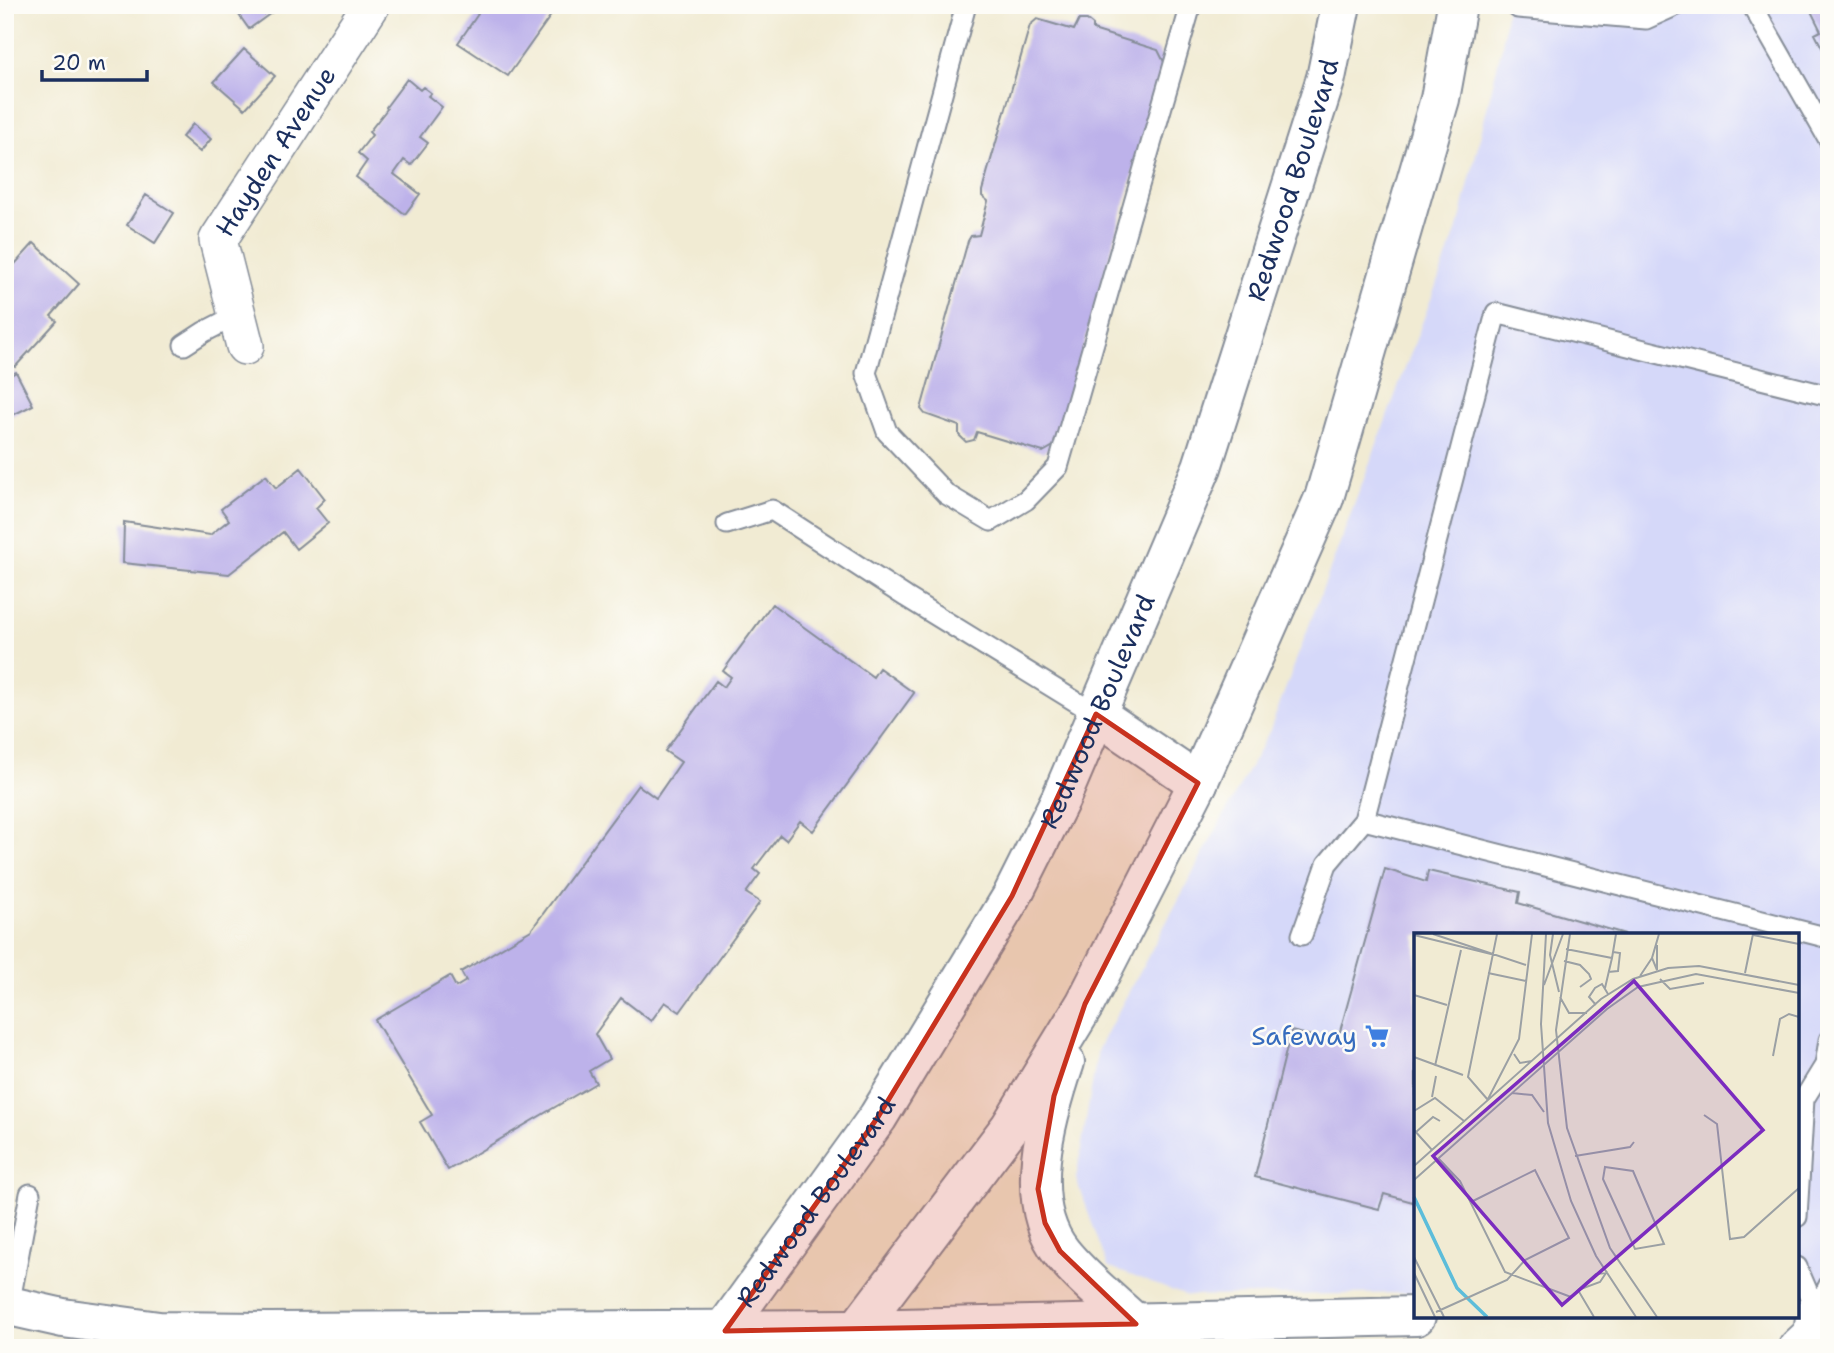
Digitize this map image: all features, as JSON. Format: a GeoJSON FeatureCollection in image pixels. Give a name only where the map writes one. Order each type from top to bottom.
{"type":"FeatureCollection","features":[{"type":"Feature","properties":{"kind":"main road","name":"Redwood Boulevard"},"geometry":{"type":"LineString","coordinates":[[718,1339],[878,1116],[1005,907],[1061,798],[1202,467],[1326,78],[1341,5]]}},
{"type":"Feature","properties":{"kind":"main road"},"geometry":{"type":"LineString","coordinates":[[850,1338],[1010,1127],[1085,1004],[1198,783],[1324,498],[1440,99],[1457,5]]}},
{"type":"Feature","properties":{"kind":"main road"},"geometry":{"type":"LineString","coordinates":[[1096,714],[1198,783]]}},
{"type":"Feature","properties":{"kind":"main road"},"geometry":{"type":"LineString","coordinates":[[1085,1004],[1054,1096],[1040,1174],[1040,1205],[1045,1223],[1060,1251],[1136,1324]]}},
{"type":"Feature","properties":{"kind":"main road"},"geometry":{"type":"LineString","coordinates":[[1798,1348],[1813,1334],[1818,1304]]}},
{"type":"Feature","properties":{"kind":"main road"},"geometry":{"type":"LineString","coordinates":[[7,1305],[63,1318],[159,1331],[718,1339],[850,1338],[1136,1324],[1296,1333],[1414,1316]]}},
{"type":"Feature","properties":{"kind":"street","name":"Hayden Avenue"},"geometry":{"type":"LineString","coordinates":[[241,331],[218,240],[371,5]]}},
{"type":"Feature","properties":{"kind":"lane"},"geometry":{"type":"LineString","coordinates":[[966,5],[866,373],[887,432],[946,494],[990,521],[1026,500],[1058,467],[1191,5]]}},
{"type":"Feature","properties":{"kind":"lane"},"geometry":{"type":"LineString","coordinates":[[1515,5],[1518,8],[1646,19],[1677,5]]}},
{"type":"Feature","properties":{"kind":"lane"},"geometry":{"type":"LineString","coordinates":[[1752,5],[1829,140]]}},
{"type":"Feature","properties":{"kind":"lane"},"geometry":{"type":"LineString","coordinates":[[1302,935],[1327,864],[1364,820],[1496,313],[1829,396]]}},
{"type":"Feature","properties":{"kind":"lane"},"geometry":{"type":"LineString","coordinates":[[184,345],[204,332],[241,331]]}},
{"type":"Feature","properties":{"kind":"lane"},"geometry":{"type":"LineString","coordinates":[[727,524],[772,510],[906,597],[1096,714]]}},
{"type":"Feature","properties":{"kind":"lane"},"geometry":{"type":"LineString","coordinates":[[1364,820],[1829,939]]}},
{"type":"Feature","properties":{"kind":"lane"},"geometry":{"type":"LineString","coordinates":[[1799,1183],[1804,1099],[1827,1068],[1829,1040]]}},
{"type":"Feature","properties":{"kind":"lane"},"geometry":{"type":"LineString","coordinates":[[7,1305],[30,1194]]}},
{"type":"Feature","properties":{"kind":"lane"},"geometry":{"type":"LineString","coordinates":[[1799,1271],[1818,1304]]}},
{"type":"Feature","properties":{"kind":"highlighted area"},"geometry":{"type":"Polygon","coordinates":[[[1096,714],[1198,783],[1085,1004],[1054,1096],[1038,1189],[1045,1223],[1060,1251],[1136,1324],[725,1331],[878,1117],[1012,896],[1096,714]]]}},
{"type":"Feature","properties":{"kind":"shaded area"},"geometry":{"type":"Polygon","coordinates":[[[1507,5],[1829,5],[1829,1286],[1799,1287],[1799,933],[1414,933],[1414,1293],[1187,1296],[1108,1267],[1076,1179],[1098,1049],[1270,730],[1459,224],[1502,46],[1507,5]]]}},
{"type":"Feature","properties":{"kind":"building"},"geometry":{"type":"Polygon","coordinates":[[[232,5],[282,5],[249,29],[232,5]]]}},
{"type":"Feature","properties":{"kind":"building"},"geometry":{"type":"Polygon","coordinates":[[[478,5],[553,5],[556,8],[508,76],[458,43],[478,14],[474,11],[478,5]]]}},
{"type":"Feature","properties":{"kind":"building"},"geometry":{"type":"Polygon","coordinates":[[[1808,5],[1829,5],[1829,61],[1815,34],[1821,31],[1808,5]]]}},
{"type":"Feature","properties":{"kind":"building"},"geometry":{"type":"Polygon","coordinates":[[[1037,19],[1074,30],[1079,20],[1087,20],[1093,25],[1093,30],[1158,50],[1165,64],[1055,445],[1043,452],[977,432],[974,440],[966,442],[959,435],[959,426],[925,414],[921,409],[968,241],[971,236],[979,235],[988,201],[982,196],[982,191],[1030,25],[1037,19]]]}},
{"type":"Feature","properties":{"kind":"building"},"geometry":{"type":"Polygon","coordinates":[[[244,49],[275,76],[245,109],[214,82],[244,49]]]}},
{"type":"Feature","properties":{"kind":"building"},"geometry":{"type":"Polygon","coordinates":[[[407,79],[420,90],[423,87],[431,93],[428,96],[442,107],[420,137],[428,143],[411,165],[404,160],[394,174],[420,194],[405,214],[356,177],[367,161],[358,153],[372,135],[369,132],[407,79]]]}},
{"type":"Feature","properties":{"kind":"building"},"geometry":{"type":"Polygon","coordinates":[[[193,124],[211,139],[200,152],[182,137],[193,124]]]}},
{"type":"Feature","properties":{"kind":"building"},"geometry":{"type":"Polygon","coordinates":[[[146,195],[174,213],[155,243],[127,225],[146,195]]]}},
{"type":"Feature","properties":{"kind":"building"},"geometry":{"type":"Polygon","coordinates":[[[34,243],[79,284],[51,316],[57,321],[15,367],[5,358],[5,275],[34,243]]]}},
{"type":"Feature","properties":{"kind":"building"},"geometry":{"type":"Polygon","coordinates":[[[16,372],[33,405],[5,419],[5,378],[16,372]]]}},
{"type":"Feature","properties":{"kind":"building"},"geometry":{"type":"Polygon","coordinates":[[[301,468],[325,499],[316,508],[328,523],[296,549],[283,532],[229,574],[123,563],[124,522],[210,535],[229,520],[221,509],[266,475],[276,488],[301,468]]]}},
{"type":"Feature","properties":{"kind":"building"},"geometry":{"type":"Polygon","coordinates":[[[772,604],[873,677],[879,668],[914,693],[813,831],[800,821],[786,840],[780,835],[754,869],[760,874],[746,893],[760,902],[680,1012],[665,1002],[651,1021],[621,998],[595,1034],[609,1059],[589,1071],[596,1083],[448,1170],[420,1122],[432,1115],[375,1020],[450,976],[456,987],[466,981],[461,972],[531,930],[638,785],[656,798],[681,762],[665,751],[716,681],[724,687],[731,677],[723,671],[772,604]]]}},
{"type":"Feature","properties":{"kind":"building","name":"Safeway"},"geometry":{"type":"Polygon","coordinates":[[[1385,869],[1426,882],[1428,871],[1520,892],[1518,903],[1622,933],[1414,933],[1414,1202],[1384,1194],[1379,1209],[1255,1177],[1291,1031],[1337,1042],[1385,869]]]}},
{"type":"Feature","properties":{"kind":"place","name":"Safeway"},"geometry":{"type":"Point","coordinates":[1377,1036]}}]}
